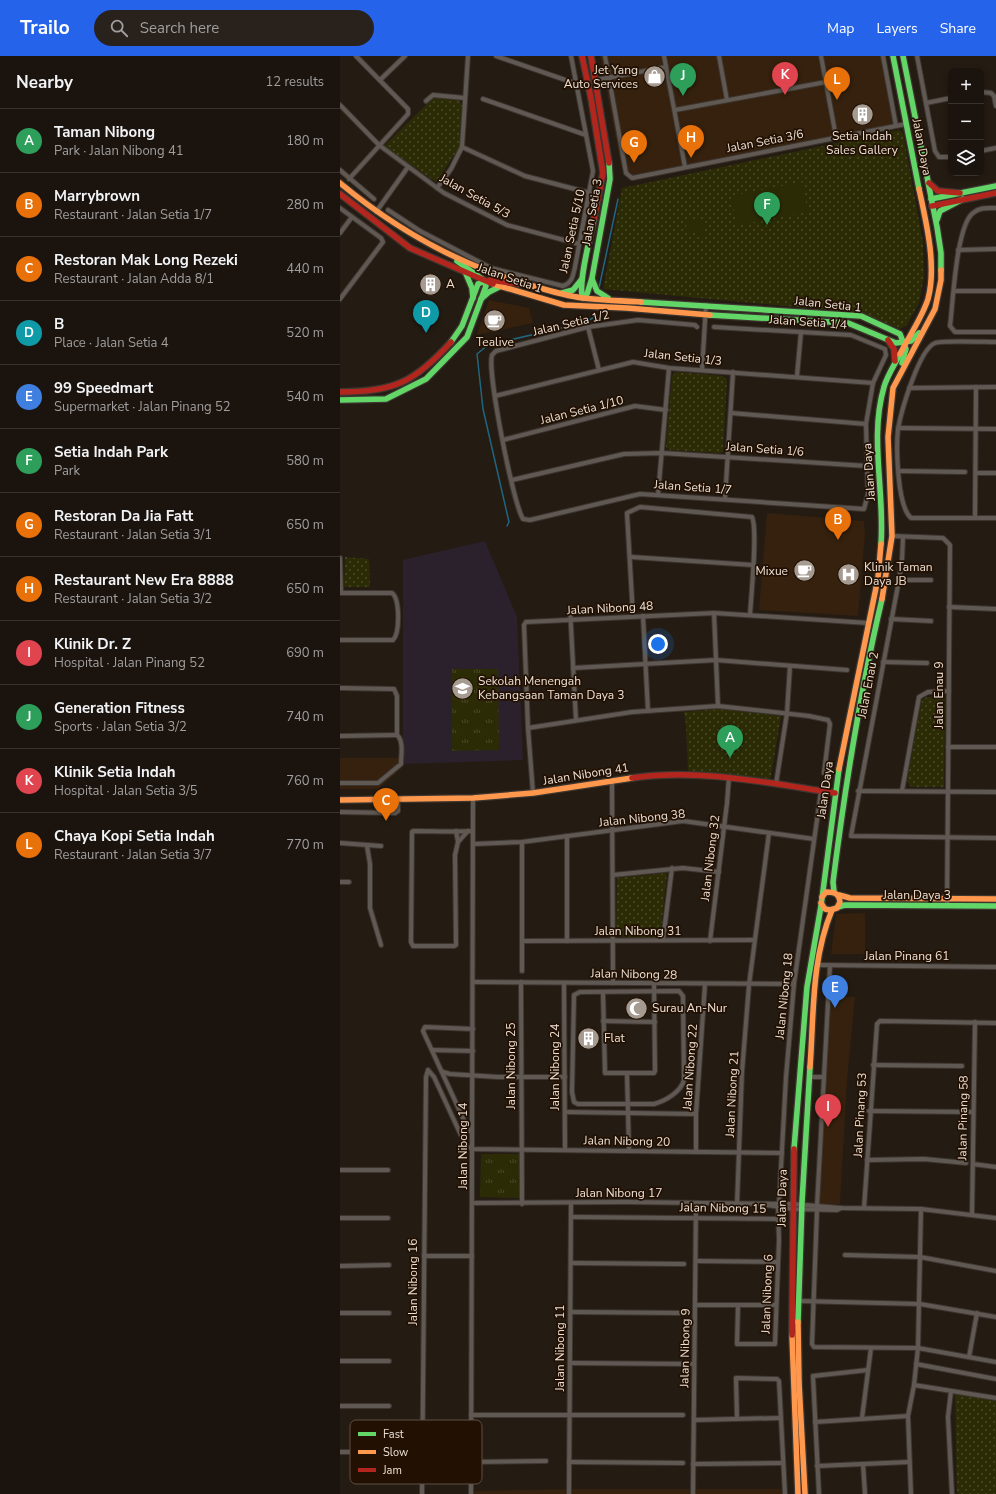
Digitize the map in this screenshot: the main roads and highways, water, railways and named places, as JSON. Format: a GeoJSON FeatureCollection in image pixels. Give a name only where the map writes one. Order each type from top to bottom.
{"type":"FeatureCollection","features":[{"type":"Feature","properties":{"kind":"main road","name":"Jalan Setia 3"},"geometry":{"type":"LineString","coordinates":[[582,56],[591,98],[603,173],[582,279],[581,294],[583,298],[587,294],[592,278],[610,173],[591,56]]}},
{"type":"Feature","properties":{"kind":"main road","name":"Jalan Daya"},"geometry":{"type":"LineString","coordinates":[[798,1494],[792,1364],[793,1206],[799,1076],[807,987],[822,900],[835,792],[848,719],[878,578],[882,527],[877,437],[880,401],[884,385],[928,298],[930,282],[930,255],[927,227],[892,56]]}},
{"type":"Feature","properties":{"kind":"main road","name":"Jalan Daya"},"geometry":{"type":"LineString","coordinates":[[903,56],[926,174],[929,200],[927,227]]}},
{"type":"Feature","properties":{"kind":"main road"},"geometry":{"type":"LineString","coordinates":[[585,67],[596,80],[591,98]]}},
{"type":"Feature","properties":{"kind":"main road"},"geometry":{"type":"LineString","coordinates":[[926,174],[933,189],[942,192],[960,193]]}},
{"type":"Feature","properties":{"kind":"main road","name":"Jalan Setia 1"},"geometry":{"type":"LineString","coordinates":[[340,182],[376,212],[419,241],[486,272],[560,294],[583,298],[850,314],[861,316],[900,334],[905,342],[896,343],[848,323],[564,305],[546,301],[466,274],[410,248],[340,194]]}},
{"type":"Feature","properties":{"kind":"main road"},"geometry":{"type":"LineString","coordinates":[[918,186],[923,197],[929,200],[932,206],[996,193]]}},
{"type":"Feature","properties":{"kind":"main road"},"geometry":{"type":"LineString","coordinates":[[929,200],[996,186]]}},
{"type":"Feature","properties":{"kind":"main road"},"geometry":{"type":"LineString","coordinates":[[937,227],[937,216],[940,211],[963,199]]}},
{"type":"Feature","properties":{"kind":"main road","name":"Jalan Daya"},"geometry":{"type":"LineString","coordinates":[[837,893],[833,882],[844,794],[868,660],[885,587],[892,536],[888,437],[893,388],[898,376],[935,309],[941,280],[941,253],[932,206]]}},
{"type":"Feature","properties":{"kind":"main road"},"geometry":{"type":"LineString","coordinates":[[358,209],[366,213],[376,212],[376,222],[386,231]]}},
{"type":"Feature","properties":{"kind":"main road"},"geometry":{"type":"LineString","coordinates":[[340,400],[386,399],[426,379],[467,337],[486,286],[484,281],[477,274],[445,252]]}},
{"type":"Feature","properties":{"kind":"main road"},"geometry":{"type":"LineString","coordinates":[[466,274],[472,288],[473,298]]}},
{"type":"Feature","properties":{"kind":"main road"},"geometry":{"type":"LineString","coordinates":[[592,278],[595,289],[599,294],[613,299]]}},
{"type":"Feature","properties":{"kind":"main road"},"geometry":{"type":"LineString","coordinates":[[340,392],[380,391],[407,382],[420,374],[453,340],[461,327],[478,284],[491,279],[511,284],[527,284]]}},
{"type":"Feature","properties":{"kind":"main road"},"geometry":{"type":"LineString","coordinates":[[560,294],[569,292],[582,279]]}},
{"type":"Feature","properties":{"kind":"main road"},"geometry":{"type":"LineString","coordinates":[[481,300],[492,290],[501,286]]}},
{"type":"Feature","properties":{"kind":"main road"},"geometry":{"type":"LineString","coordinates":[[546,301],[574,303],[583,298],[585,302],[591,304],[627,308]]}},
{"type":"Feature","properties":{"kind":"main road"},"geometry":{"type":"LineString","coordinates":[[892,330],[905,332],[917,321]]}},
{"type":"Feature","properties":{"kind":"main road"},"geometry":{"type":"LineString","coordinates":[[898,376],[906,349],[905,342],[916,337],[926,324]]}},
{"type":"Feature","properties":{"kind":"main road"},"geometry":{"type":"LineString","coordinates":[[888,339],[894,349],[895,362]]}},
{"type":"Feature","properties":{"kind":"main road","name":"Jalan Nibong 41"},"geometry":{"type":"LineString","coordinates":[[340,800],[473,798],[533,793],[638,777],[683,773],[835,792]]}},
{"type":"Feature","properties":{"kind":"main road"},"geometry":{"type":"LineString","coordinates":[[826,892],[837,893],[840,902],[838,907],[832,910],[825,909],[822,900],[826,892]]}},
{"type":"Feature","properties":{"kind":"main road","name":"Jalan Daya 3"},"geometry":{"type":"LineString","coordinates":[[837,893],[850,898],[996,899]]}},
{"type":"Feature","properties":{"kind":"main road","name":"Jalan Daya 3"},"geometry":{"type":"LineString","coordinates":[[838,907],[845,905],[996,906]]}},
{"type":"Feature","properties":{"kind":"main road","name":"Jalan Daya"},"geometry":{"type":"LineString","coordinates":[[806,1494],[798,1347],[802,1207],[809,1077],[819,965],[826,921],[832,910]]}},
{"type":"Feature","properties":{"kind":"waterway"},"geometry":{"type":"LineString","coordinates":[[599,288],[618,199]]}},
{"type":"Feature","properties":{"kind":"waterway"},"geometry":{"type":"LineString","coordinates":[[507,526],[509,522],[483,409],[477,354],[488,345],[583,323],[593,318],[595,313]]}},
{"type":"Feature","properties":{"kind":"place","name":"Jet Yang Auto Services"},"geometry":{"type":"Point","coordinates":[654,77]}},
{"type":"Feature","properties":{"kind":"place","name":"Klinik Setia Indah"},"geometry":{"type":"Point","coordinates":[785,95]}},
{"type":"Feature","properties":{"kind":"place","name":"Generation Fitness"},"geometry":{"type":"Point","coordinates":[683,96]}},
{"type":"Feature","properties":{"kind":"place","name":"Chaya Kopi Setia Indah"},"geometry":{"type":"Point","coordinates":[837,100]}},
{"type":"Feature","properties":{"kind":"place","name":"Setia Indah Sales Gallery"},"geometry":{"type":"Point","coordinates":[862,115]}},
{"type":"Feature","properties":{"kind":"place","name":"Restaurant New Era 8888"},"geometry":{"type":"Point","coordinates":[691,158]}},
{"type":"Feature","properties":{"kind":"place","name":"Restoran Da Jia Fatt"},"geometry":{"type":"Point","coordinates":[634,163]}},
{"type":"Feature","properties":{"kind":"place","name":"Setia Indah Park"},"geometry":{"type":"Point","coordinates":[767,225]}},
{"type":"Feature","properties":{"kind":"place","name":"A"},"geometry":{"type":"Point","coordinates":[431,284]}},
{"type":"Feature","properties":{"kind":"place","name":"Tealive"},"geometry":{"type":"Point","coordinates":[495,321]}},
{"type":"Feature","properties":{"kind":"place","name":"B"},"geometry":{"type":"Point","coordinates":[426,333]}},
{"type":"Feature","properties":{"kind":"place","name":"Marrybrown"},"geometry":{"type":"Point","coordinates":[838,540]}},
{"type":"Feature","properties":{"kind":"place","name":"Mixue"},"geometry":{"type":"Point","coordinates":[804,571]}},
{"type":"Feature","properties":{"kind":"place","name":"Klinik Taman Daya JB"},"geometry":{"type":"Point","coordinates":[849,574]}},
{"type":"Feature","properties":{"kind":"place","name":"Sekolah Menengah Kebangsaan Taman Daya 3"},"geometry":{"type":"Point","coordinates":[462,688]}},
{"type":"Feature","properties":{"kind":"place","name":"Taman Nibong"},"geometry":{"type":"Point","coordinates":[730,758]}},
{"type":"Feature","properties":{"kind":"place","name":"Restoran Mak Long Rezeki"},"geometry":{"type":"Point","coordinates":[386,821]}},
{"type":"Feature","properties":{"kind":"place","name":"Surau An-Nur"},"geometry":{"type":"Point","coordinates":[636,1008]}},
{"type":"Feature","properties":{"kind":"place","name":"99 Speedmart"},"geometry":{"type":"Point","coordinates":[835,1008]}},
{"type":"Feature","properties":{"kind":"place","name":"Flat"},"geometry":{"type":"Point","coordinates":[589,1038]}},
{"type":"Feature","properties":{"kind":"place","name":"Klinik Dr. Z"},"geometry":{"type":"Point","coordinates":[828,1127]}}]}
